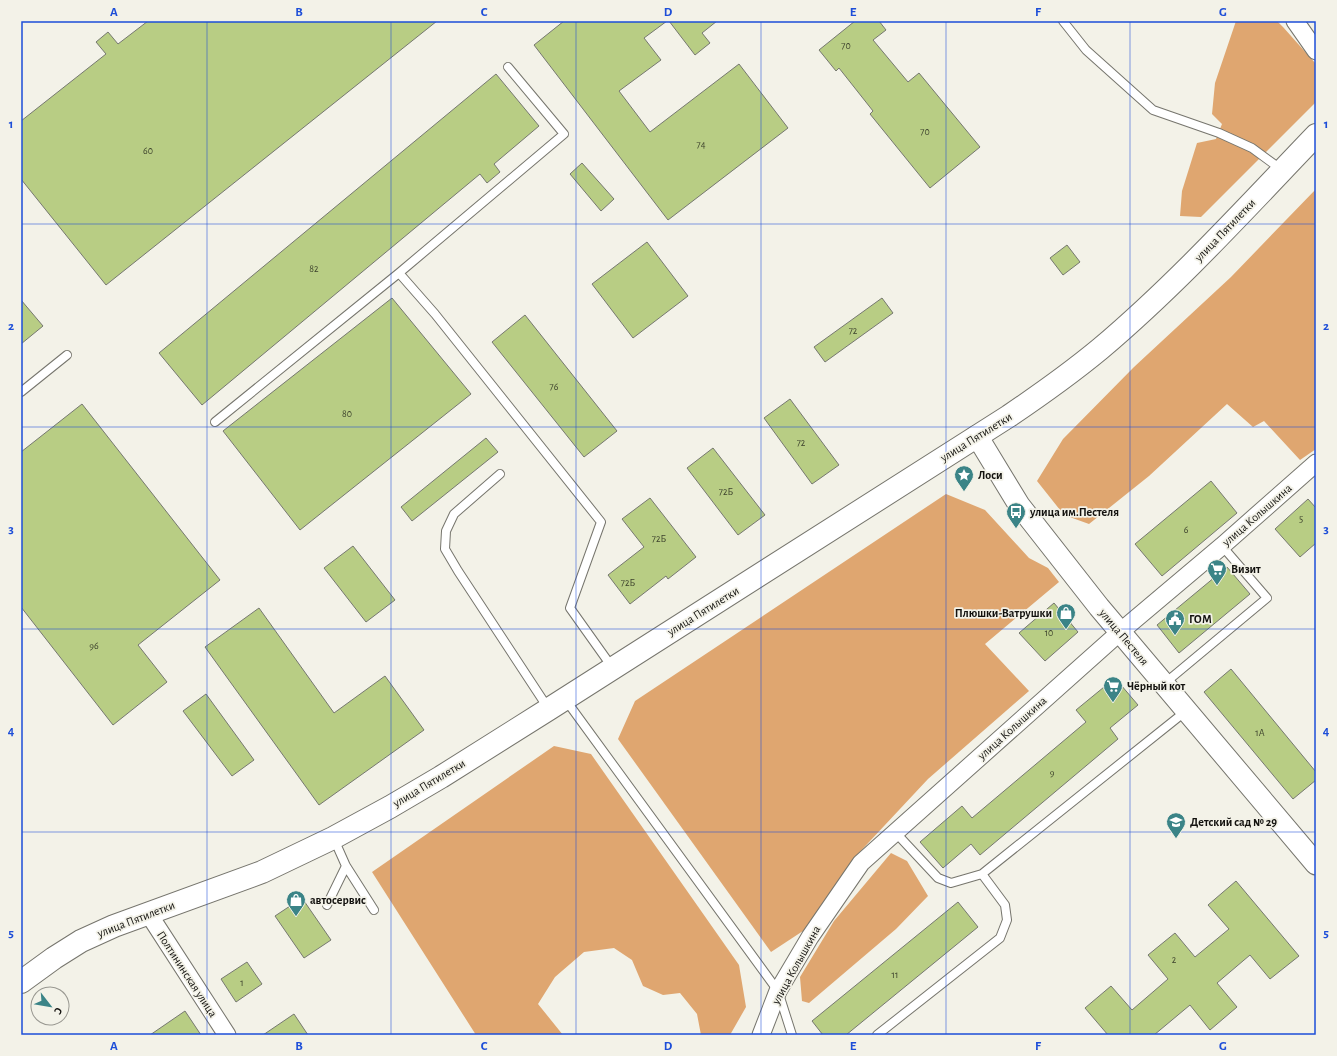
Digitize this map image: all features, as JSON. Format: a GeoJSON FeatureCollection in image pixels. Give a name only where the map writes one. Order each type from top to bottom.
{"type":"FeatureCollection","features":[{"type":"Feature","properties":{"kind":"main road","name":"улица Пятилетки"},"geometry":{"type":"LineString","coordinates":[[21,982],[81,941],[148,913],[262,872],[333,838],[390,807],[441,777],[557,704],[1009,416],[1064,377],[1099,350],[1131,322],[1177,279],[1316,135]]}},
{"type":"Feature","properties":{"kind":"street"},"geometry":{"type":"LineString","coordinates":[[1295,21],[1316,51]]}},
{"type":"Feature","properties":{"kind":"street","name":"улица Пестеля"},"geometry":{"type":"LineString","coordinates":[[977,436],[1019,504],[1099,607],[1316,864]]}},
{"type":"Feature","properties":{"kind":"street","name":"улица Колышкина"},"geometry":{"type":"LineString","coordinates":[[761,1035],[778,991],[810,937],[861,863],[1120,632],[1222,546],[1316,463]]}},
{"type":"Feature","properties":{"kind":"street","name":"Полтининская улица"},"geometry":{"type":"LineString","coordinates":[[148,913],[227,1035]]}},
{"type":"Feature","properties":{"kind":"lane"},"geometry":{"type":"LineString","coordinates":[[1063,21],[1086,50],[1153,110],[1219,133],[1252,148],[1282,170]]}},
{"type":"Feature","properties":{"kind":"lane"},"geometry":{"type":"LineString","coordinates":[[215,422],[399,273],[564,134],[508,67]]}},
{"type":"Feature","properties":{"kind":"lane"},"geometry":{"type":"LineString","coordinates":[[399,273],[435,314],[601,522],[570,608],[613,668]]}},
{"type":"Feature","properties":{"kind":"lane"},"geometry":{"type":"LineString","coordinates":[[21,392],[67,355]]}},
{"type":"Feature","properties":{"kind":"lane"},"geometry":{"type":"LineString","coordinates":[[500,474],[454,514],[446,531],[446,549],[458,572],[557,704],[778,991],[792,1035]]}},
{"type":"Feature","properties":{"kind":"lane"},"geometry":{"type":"LineString","coordinates":[[1164,684],[1267,598],[1222,546]]}},
{"type":"Feature","properties":{"kind":"lane"},"geometry":{"type":"LineString","coordinates":[[895,832],[938,878],[951,883],[982,874],[1186,710]]}},
{"type":"Feature","properties":{"kind":"lane"},"geometry":{"type":"LineString","coordinates":[[333,838],[346,866],[374,910]]}},
{"type":"Feature","properties":{"kind":"lane"},"geometry":{"type":"LineString","coordinates":[[326,905],[346,866]]}},
{"type":"Feature","properties":{"kind":"lane"},"geometry":{"type":"LineString","coordinates":[[877,1035],[1000,938],[1007,920],[1005,905],[982,874]]}},
{"type":"Feature","properties":{"kind":"shaded area"},"geometry":{"type":"Polygon","coordinates":[[[1236,21],[1277,21],[1283,27],[1316,64],[1316,102],[1201,217],[1180,216],[1182,191],[1197,143],[1216,139],[1222,124],[1212,114],[1215,83],[1236,21]]]}},
{"type":"Feature","properties":{"kind":"shaded area"},"geometry":{"type":"Polygon","coordinates":[[[1316,189],[1316,449],[1300,460],[1264,421],[1253,427],[1227,404],[1149,476],[1089,524],[1064,515],[1037,481],[1063,439],[1134,367],[1231,277],[1316,189]]]}},
{"type":"Feature","properties":{"kind":"shaded area"},"geometry":{"type":"Polygon","coordinates":[[[946,494],[985,510],[1029,558],[1048,568],[1059,582],[985,644],[1029,691],[928,779],[856,856],[806,929],[771,952],[618,739],[635,701],[946,494]]]}},
{"type":"Feature","properties":{"kind":"shaded area"},"geometry":{"type":"Polygon","coordinates":[[[554,746],[591,754],[739,965],[746,1007],[730,1035],[701,1035],[697,1014],[680,993],[663,995],[643,986],[632,960],[614,948],[584,952],[555,977],[538,1004],[563,1035],[476,1035],[372,872],[554,746]]]}},
{"type":"Feature","properties":{"kind":"shaded area"},"geometry":{"type":"Polygon","coordinates":[[[891,853],[907,861],[928,896],[896,929],[809,1003],[802,1001],[800,977],[834,921],[891,853]]]}},
{"type":"Feature","properties":{"kind":"building"},"geometry":{"type":"Polygon","coordinates":[[[148,21],[437,21],[106,285],[21,179],[21,121],[106,54],[96,42],[108,32],[118,44],[148,21]]]}},
{"type":"Feature","properties":{"kind":"building"},"geometry":{"type":"Polygon","coordinates":[[[564,21],[667,21],[644,38],[661,60],[619,91],[650,132],[739,64],[788,128],[668,220],[534,45],[564,21]]]}},
{"type":"Feature","properties":{"kind":"building"},"geometry":{"type":"Polygon","coordinates":[[[669,21],[717,21],[702,33],[710,43],[695,55],[669,21]]]}},
{"type":"Feature","properties":{"kind":"building"},"geometry":{"type":"Polygon","coordinates":[[[855,21],[879,21],[886,30],[873,40],[908,82],[919,73],[980,147],[930,188],[870,114],[873,111],[839,68],[836,71],[819,50],[855,21]]]}},
{"type":"Feature","properties":{"kind":"building"},"geometry":{"type":"Polygon","coordinates":[[[496,74],[539,126],[494,164],[500,172],[487,183],[480,174],[202,405],[159,353],[496,74]]]}},
{"type":"Feature","properties":{"kind":"building"},"geometry":{"type":"Polygon","coordinates":[[[582,163],[614,199],[601,211],[570,174],[582,163]]]}},
{"type":"Feature","properties":{"kind":"building"},"geometry":{"type":"Polygon","coordinates":[[[647,242],[688,296],[633,338],[592,284],[647,242]]]}},
{"type":"Feature","properties":{"kind":"building"},"geometry":{"type":"Polygon","coordinates":[[[1067,245],[1080,262],[1063,275],[1050,258],[1067,245]]]}},
{"type":"Feature","properties":{"kind":"building"},"geometry":{"type":"Polygon","coordinates":[[[392,298],[471,394],[300,530],[223,431],[392,298]]]}},
{"type":"Feature","properties":{"kind":"building"},"geometry":{"type":"Polygon","coordinates":[[[882,298],[893,313],[825,362],[814,347],[882,298]]]}},
{"type":"Feature","properties":{"kind":"building"},"geometry":{"type":"Polygon","coordinates":[[[21,300],[43,326],[21,344],[21,300]]]}},
{"type":"Feature","properties":{"kind":"building"},"geometry":{"type":"Polygon","coordinates":[[[525,315],[617,431],[584,457],[492,342],[525,315]]]}},
{"type":"Feature","properties":{"kind":"building"},"geometry":{"type":"Polygon","coordinates":[[[790,399],[839,465],[812,484],[764,418],[790,399]]]}},
{"type":"Feature","properties":{"kind":"building"},"geometry":{"type":"Polygon","coordinates":[[[82,404],[220,580],[138,645],[167,682],[113,725],[21,607],[21,452],[82,404]]]}},
{"type":"Feature","properties":{"kind":"building"},"geometry":{"type":"Polygon","coordinates":[[[486,438],[498,452],[412,521],[401,507],[486,438]]]}},
{"type":"Feature","properties":{"kind":"building"},"geometry":{"type":"Polygon","coordinates":[[[713,448],[765,515],[738,535],[687,468],[713,448]]]}},
{"type":"Feature","properties":{"kind":"building"},"geometry":{"type":"Polygon","coordinates":[[[1211,481],[1237,513],[1162,576],[1135,544],[1211,481]]]}},
{"type":"Feature","properties":{"kind":"building"},"geometry":{"type":"Polygon","coordinates":[[[650,498],[696,557],[668,579],[666,576],[630,604],[608,575],[644,547],[622,519],[650,498]]]}},
{"type":"Feature","properties":{"kind":"building"},"geometry":{"type":"Polygon","coordinates":[[[1308,499],[1316,508],[1316,543],[1300,557],[1275,529],[1308,499]]]}},
{"type":"Feature","properties":{"kind":"building"},"geometry":{"type":"Polygon","coordinates":[[[353,546],[395,600],[366,622],[324,568],[353,546]]]}},
{"type":"Feature","properties":{"kind":"building"},"geometry":{"type":"Polygon","coordinates":[[[1227,567],[1250,594],[1179,653],[1157,625],[1227,567]]]}},
{"type":"Feature","properties":{"kind":"building"},"geometry":{"type":"Polygon","coordinates":[[[1054,603],[1078,632],[1045,661],[1019,633],[1054,603]]]}},
{"type":"Feature","properties":{"kind":"building"},"geometry":{"type":"Polygon","coordinates":[[[259,608],[334,713],[385,676],[424,730],[319,805],[205,647],[259,608]]]}},
{"type":"Feature","properties":{"kind":"building"},"geometry":{"type":"Polygon","coordinates":[[[1231,669],[1316,772],[1316,780],[1293,799],[1204,692],[1231,669]]]}},
{"type":"Feature","properties":{"kind":"building"},"geometry":{"type":"Polygon","coordinates":[[[1115,678],[1138,705],[1110,728],[1118,739],[980,855],[971,844],[943,868],[920,842],[962,806],[972,818],[1086,722],[1076,710],[1115,678]]]}},
{"type":"Feature","properties":{"kind":"building"},"geometry":{"type":"Polygon","coordinates":[[[206,694],[254,760],[232,776],[183,711],[206,694]]]}},
{"type":"Feature","properties":{"kind":"building"},"geometry":{"type":"Polygon","coordinates":[[[1236,881],[1299,956],[1270,979],[1250,955],[1217,983],[1237,1007],[1210,1030],[1190,1005],[1154,1035],[1108,1035],[1085,1008],[1111,986],[1132,1010],[1168,979],[1148,955],[1175,933],[1195,957],[1229,929],[1208,905],[1236,881]]]}},
{"type":"Feature","properties":{"kind":"building"},"geometry":{"type":"Polygon","coordinates":[[[302,898],[331,940],[304,958],[275,916],[302,898]]]}},
{"type":"Feature","properties":{"kind":"building"},"geometry":{"type":"Polygon","coordinates":[[[958,902],[978,927],[846,1035],[823,1035],[812,1021],[958,902]]]}},
{"type":"Feature","properties":{"kind":"building"},"geometry":{"type":"Polygon","coordinates":[[[247,962],[262,984],[236,1002],[221,979],[247,962]]]}},
{"type":"Feature","properties":{"kind":"building"},"geometry":{"type":"Polygon","coordinates":[[[185,1011],[201,1035],[150,1035],[185,1011]]]}},
{"type":"Feature","properties":{"kind":"building"},"geometry":{"type":"Polygon","coordinates":[[[294,1014],[308,1035],[263,1035],[294,1014]]]}},
{"type":"Feature","properties":{"kind":"place","name":"Лоси"},"geometry":{"type":"Point","coordinates":[964,492]}},
{"type":"Feature","properties":{"kind":"place","name":"улица им.Пестеля"},"geometry":{"type":"Point","coordinates":[1016,529]}},
{"type":"Feature","properties":{"kind":"place","name":"Визит"},"geometry":{"type":"Point","coordinates":[1217,586]}},
{"type":"Feature","properties":{"kind":"place","name":"Плюшки-Ватрушки"},"geometry":{"type":"Point","coordinates":[1066,630]}},
{"type":"Feature","properties":{"kind":"place","name":"ГОМ"},"geometry":{"type":"Point","coordinates":[1175,636]}},
{"type":"Feature","properties":{"kind":"place","name":"Чёрный кот"},"geometry":{"type":"Point","coordinates":[1113,703]}},
{"type":"Feature","properties":{"kind":"place","name":"Детский сад № 29"},"geometry":{"type":"Point","coordinates":[1176,839]}},
{"type":"Feature","properties":{"kind":"place","name":"автосервис"},"geometry":{"type":"Point","coordinates":[296,917]}}]}
